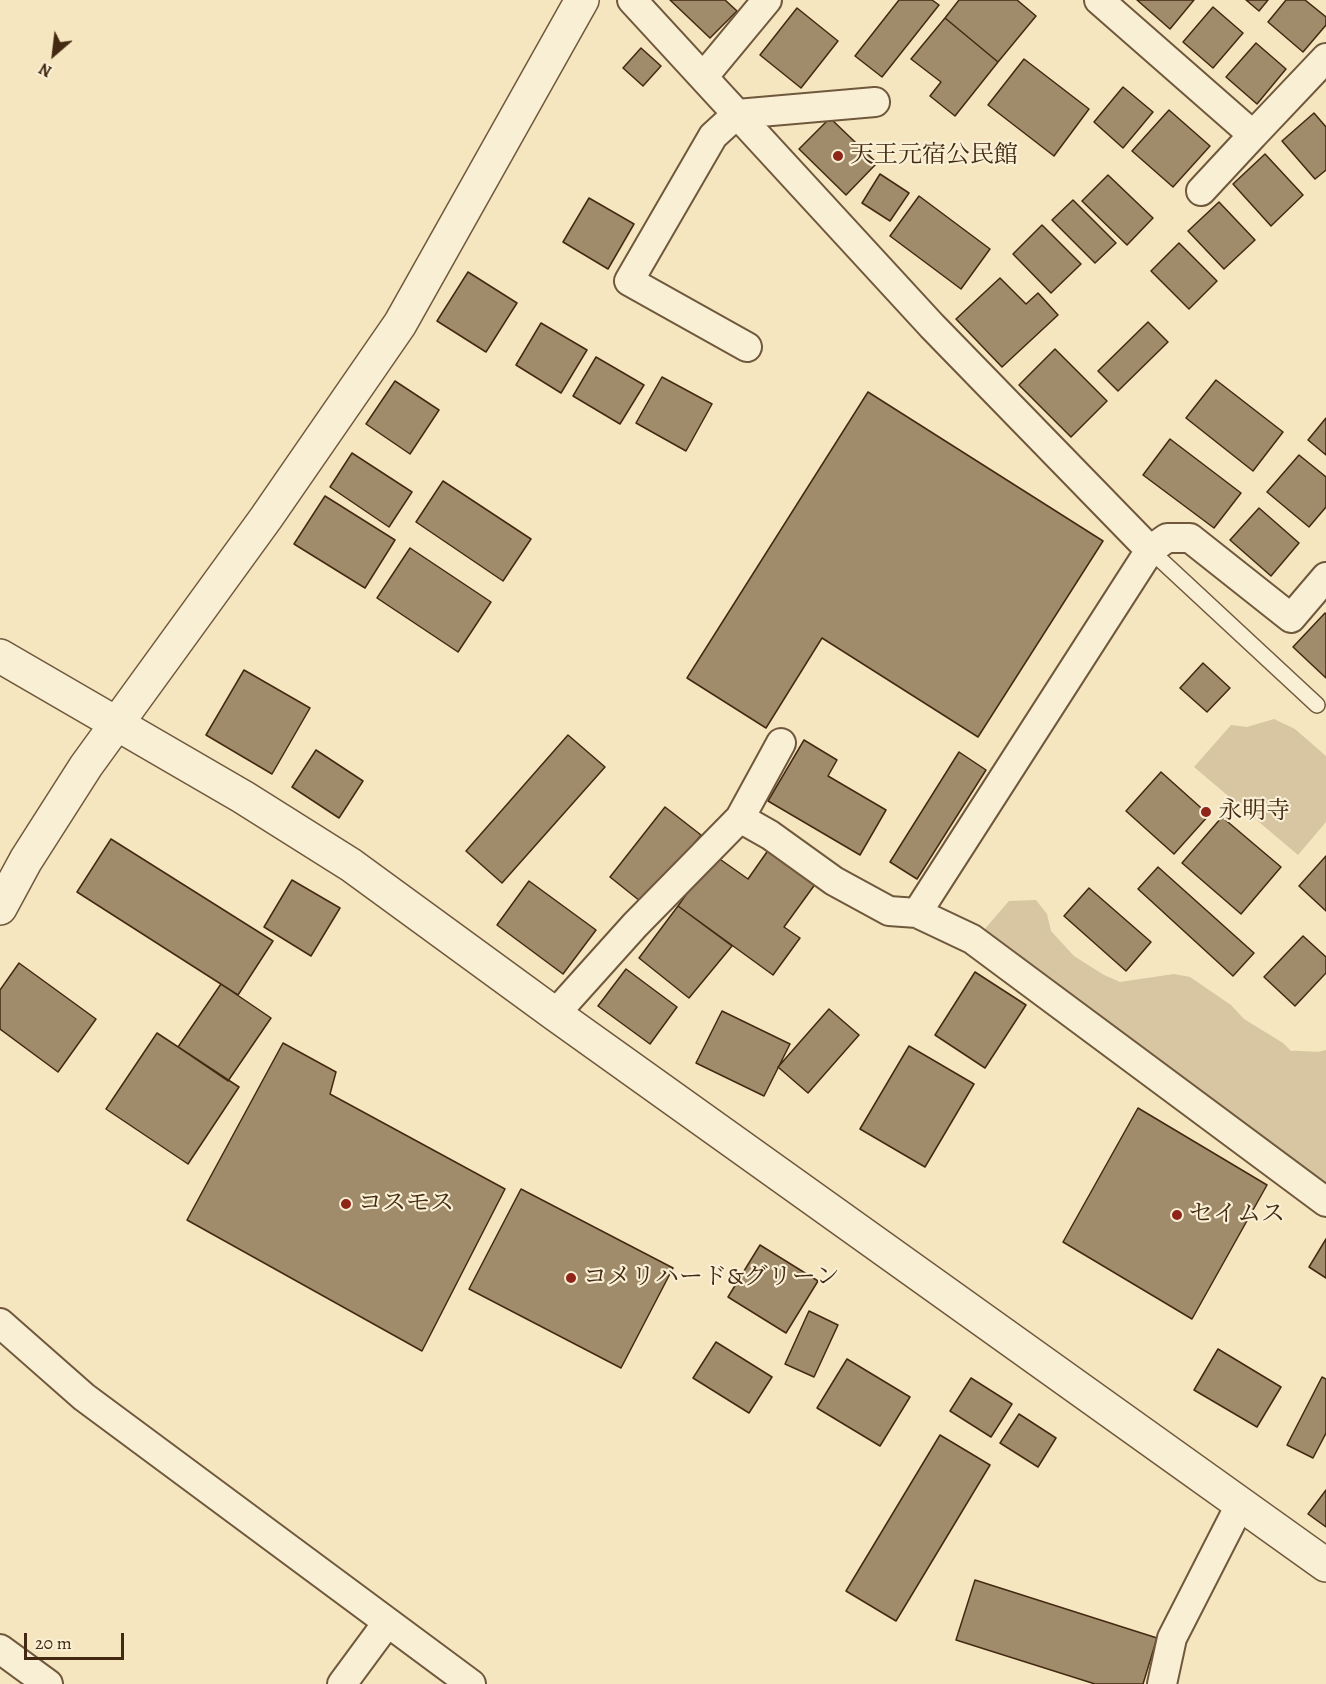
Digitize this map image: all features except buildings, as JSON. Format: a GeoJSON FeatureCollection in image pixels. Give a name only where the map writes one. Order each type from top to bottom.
{"type":"FeatureCollection","features":[{"type":"Feature","properties":{"kind":"street"},"geometry":{"type":"LineString","coordinates":[[0,908],[26,860],[116,723],[266,518],[400,324],[582,0]]}},
{"type":"Feature","properties":{"kind":"street"},"geometry":{"type":"LineString","coordinates":[[632,0],[932,326],[1150,550]]}},
{"type":"Feature","properties":{"kind":"street"},"geometry":{"type":"LineString","coordinates":[[704,76],[767,0]]}},
{"type":"Feature","properties":{"kind":"street"},"geometry":{"type":"LineString","coordinates":[[1099,0],[1253,135]]}},
{"type":"Feature","properties":{"kind":"street"},"geometry":{"type":"LineString","coordinates":[[1201,191],[1326,58]]}},
{"type":"Feature","properties":{"kind":"street"},"geometry":{"type":"LineString","coordinates":[[747,347],[629,281],[713,136],[736,114],[875,102]]}},
{"type":"Feature","properties":{"kind":"street"},"geometry":{"type":"LineString","coordinates":[[917,913],[1150,550],[1167,538],[1190,538],[1291,618],[1326,577]]}},
{"type":"Feature","properties":{"kind":"street"},"geometry":{"type":"LineString","coordinates":[[0,656],[318,843],[1326,1564]]}},
{"type":"Feature","properties":{"kind":"street"},"geometry":{"type":"LineString","coordinates":[[555,1014],[635,926],[740,818],[781,743]]}},
{"type":"Feature","properties":{"kind":"street"},"geometry":{"type":"LineString","coordinates":[[740,818],[770,835],[834,881],[889,911],[917,913],[972,939],[1326,1202]]}},
{"type":"Feature","properties":{"kind":"street"},"geometry":{"type":"LineString","coordinates":[[0,1323],[84,1397],[471,1684]]}},
{"type":"Feature","properties":{"kind":"street"},"geometry":{"type":"LineString","coordinates":[[1162,1684],[1172,1638],[1241,1503]]}},
{"type":"Feature","properties":{"kind":"street"},"geometry":{"type":"LineString","coordinates":[[342,1684],[387,1623]]}},
{"type":"Feature","properties":{"kind":"street"},"geometry":{"type":"LineString","coordinates":[[0,1648],[48,1684]]}},
{"type":"Feature","properties":{"kind":"lane"},"geometry":{"type":"LineString","coordinates":[[1150,550],[1317,705]]}},
{"type":"Feature","properties":{"kind":"shaded area"},"geometry":{"type":"Polygon","coordinates":[[[1274,719],[1295,729],[1326,756],[1326,822],[1298,855],[1194,767],[1231,725],[1247,727],[1274,719]]]}},
{"type":"Feature","properties":{"kind":"shaded area"},"geometry":{"type":"Polygon","coordinates":[[[1036,900],[1047,914],[1051,931],[1074,956],[1104,975],[1120,982],[1174,974],[1190,977],[1231,1005],[1244,1019],[1283,1043],[1291,1051],[1326,1050],[1326,1184],[983,931],[1009,901],[1036,900]]]}},
{"type":"Feature","properties":{"kind":"place","name":"天王元宿公民館"},"geometry":{"type":"Point","coordinates":[838,156]}},
{"type":"Feature","properties":{"kind":"place","name":"永明寺"},"geometry":{"type":"Point","coordinates":[1206,812]}},
{"type":"Feature","properties":{"kind":"place","name":"コスモス"},"geometry":{"type":"Point","coordinates":[346,1204]}},
{"type":"Feature","properties":{"kind":"place","name":"セイムス"},"geometry":{"type":"Point","coordinates":[1177,1215]}},
{"type":"Feature","properties":{"kind":"place","name":"コメリハード&グリーン"},"geometry":{"type":"Point","coordinates":[571,1278]}}]}
